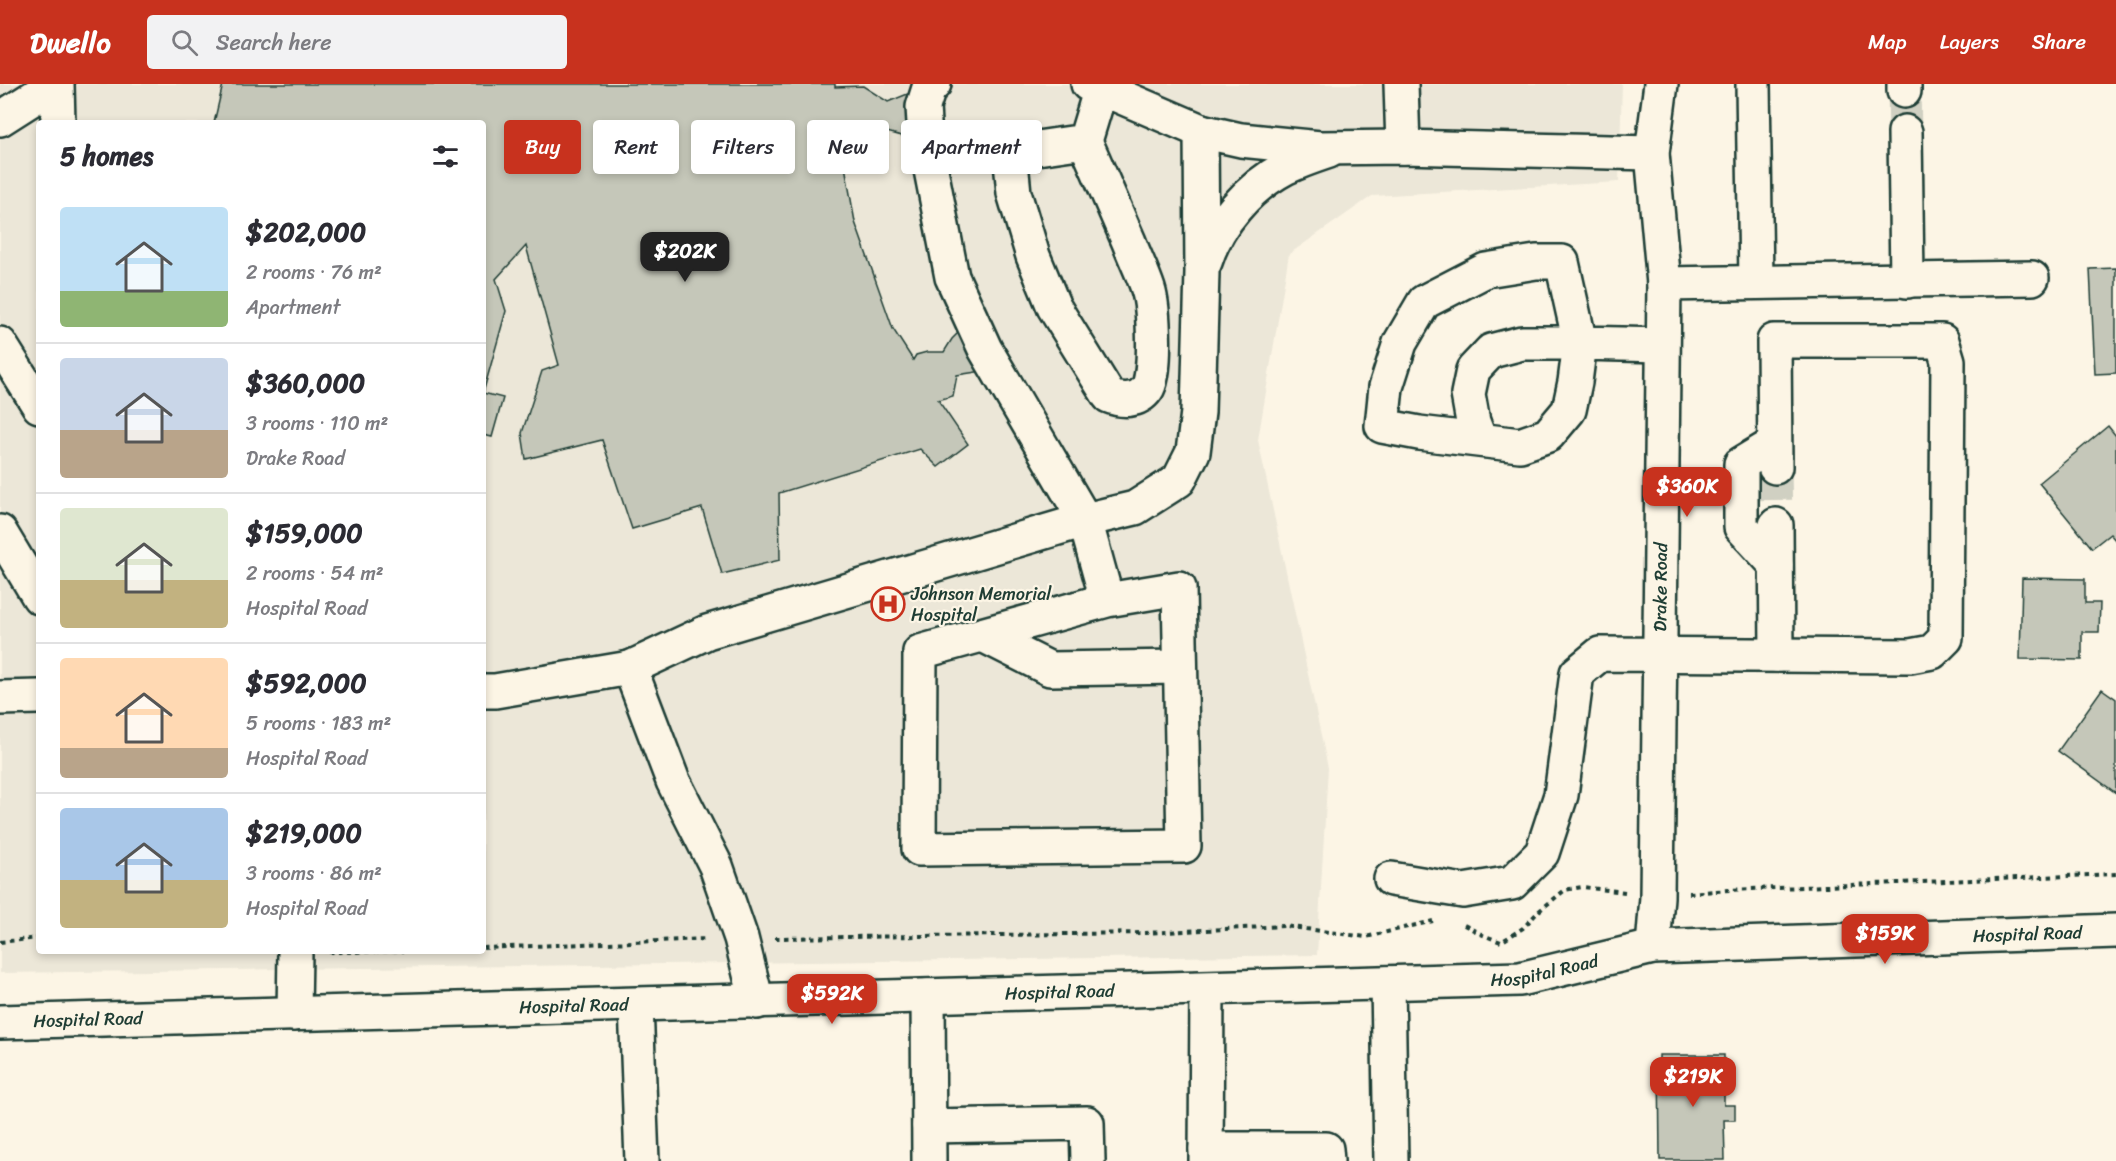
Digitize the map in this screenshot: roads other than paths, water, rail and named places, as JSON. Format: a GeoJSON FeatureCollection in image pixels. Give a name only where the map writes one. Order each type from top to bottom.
{"type":"FeatureCollection","features":[{"type":"Feature","properties":{"kind":"street"},"geometry":{"type":"LineString","coordinates":[[0,119],[56,84],[58,120]]}},
{"type":"Feature","properties":{"kind":"street"},"geometry":{"type":"LineString","coordinates":[[934,84],[929,88],[923,107],[925,138],[952,277],[985,349],[1085,520],[1107,600]]}},
{"type":"Feature","properties":{"kind":"street"},"geometry":{"type":"LineString","coordinates":[[1401,84],[1403,147]]}},
{"type":"Feature","properties":{"kind":"street","name":"Drake Road"},"geometry":{"type":"LineString","coordinates":[[1653,947],[1657,897],[1664,284],[1652,153],[1661,84]]}},
{"type":"Feature","properties":{"kind":"street"},"geometry":{"type":"LineString","coordinates":[[1753,84],[1756,282]]}},
{"type":"Feature","properties":{"kind":"street"},"geometry":{"type":"LineString","coordinates":[[1085,141],[1010,152],[1014,193],[1033,256],[1053,308],[1109,396],[1118,400],[1140,396],[1147,389],[1153,369],[1153,327],[1149,291],[1085,141],[1097,86],[1201,131],[1241,140],[1320,148],[1403,147],[1652,153]]}},
{"type":"Feature","properties":{"kind":"street"},"geometry":{"type":"LineString","coordinates":[[486,691],[630,668],[707,632],[1085,520],[1135,508],[1179,480],[1193,452],[1198,412],[1202,272],[1201,131]]}},
{"type":"Feature","properties":{"kind":"street"},"geometry":{"type":"LineString","coordinates":[[1905,132],[1907,281]]}},
{"type":"Feature","properties":{"kind":"street"},"geometry":{"type":"LineString","coordinates":[[1202,272],[1210,245],[1228,216],[1253,191],[1284,168],[1341,147]]}},
{"type":"Feature","properties":{"kind":"street"},"geometry":{"type":"LineString","coordinates":[[1536,262],[1562,262],[1580,344],[1569,410],[1548,435],[1520,445],[1382,426],[1386,387],[1400,343],[1424,302],[1486,270],[1536,262]]}},
{"type":"Feature","properties":{"kind":"street"},"geometry":{"type":"LineString","coordinates":[[1664,284],[2032,278]]}},
{"type":"Feature","properties":{"kind":"street"},"geometry":{"type":"LineString","coordinates":[[1391,879],[1463,891],[1512,883],[1542,854],[1561,795],[1577,673],[1600,654],[1910,656],[1932,652],[1946,638],[1948,361],[1942,341],[1773,341],[1775,455],[1741,464],[1741,527],[1776,565]]}},
{"type":"Feature","properties":{"kind":"street"},"geometry":{"type":"LineString","coordinates":[[1480,440],[1473,422],[1468,393],[1473,370],[1491,351],[1522,343],[1662,345]]}},
{"type":"Feature","properties":{"kind":"street"},"geometry":{"type":"LineString","coordinates":[[0,344],[36,401]]}},
{"type":"Feature","properties":{"kind":"street"},"geometry":{"type":"LineString","coordinates":[[1776,525],[1777,655]]}},
{"type":"Feature","properties":{"kind":"street"},"geometry":{"type":"LineString","coordinates":[[0,532],[36,592]]}},
{"type":"Feature","properties":{"kind":"street"},"geometry":{"type":"LineString","coordinates":[[1179,588],[1184,846],[919,849],[920,652],[983,635],[1107,600],[1179,588]]}},
{"type":"Feature","properties":{"kind":"street"},"geometry":{"type":"LineString","coordinates":[[983,635],[1050,669],[1180,667]]}},
{"type":"Feature","properties":{"kind":"street"},"geometry":{"type":"LineString","coordinates":[[630,668],[673,781],[716,866],[741,938],[758,1002]]}},
{"type":"Feature","properties":{"kind":"street"},"geometry":{"type":"LineString","coordinates":[[0,698],[36,697]]}},
{"type":"Feature","properties":{"kind":"street","name":"Hospital Road"},"geometry":{"type":"LineString","coordinates":[[0,1022],[1520,979],[1653,947],[2116,931]]}},
{"type":"Feature","properties":{"kind":"street"},"geometry":{"type":"LineString","coordinates":[[294,1014],[295,954]]}},
{"type":"Feature","properties":{"kind":"street"},"geometry":{"type":"LineString","coordinates":[[1388,983],[1391,1161]]}},
{"type":"Feature","properties":{"kind":"street"},"geometry":{"type":"LineString","coordinates":[[1207,988],[1206,1155],[1326,1149],[1326,1161]]}},
{"type":"Feature","properties":{"kind":"street"},"geometry":{"type":"LineString","coordinates":[[928,996],[930,1161]]}},
{"type":"Feature","properties":{"kind":"street"},"geometry":{"type":"LineString","coordinates":[[636,1005],[642,1161]]}},
{"type":"Feature","properties":{"kind":"street"},"geometry":{"type":"LineString","coordinates":[[929,1126],[1087,1123],[1088,1161]]}},
{"type":"Feature","properties":{"kind":"tunnel"},"geometry":{"type":"LineString","coordinates":[[1904,91],[1905,132]]}},
{"type":"Feature","properties":{"kind":"tunnel"},"geometry":{"type":"LineString","coordinates":[[1775,467],[1776,525]]}},
{"type":"Feature","properties":{"kind":"place","name":"Johnson Memorial Hospital"},"geometry":{"type":"Point","coordinates":[888,604]}}]}
